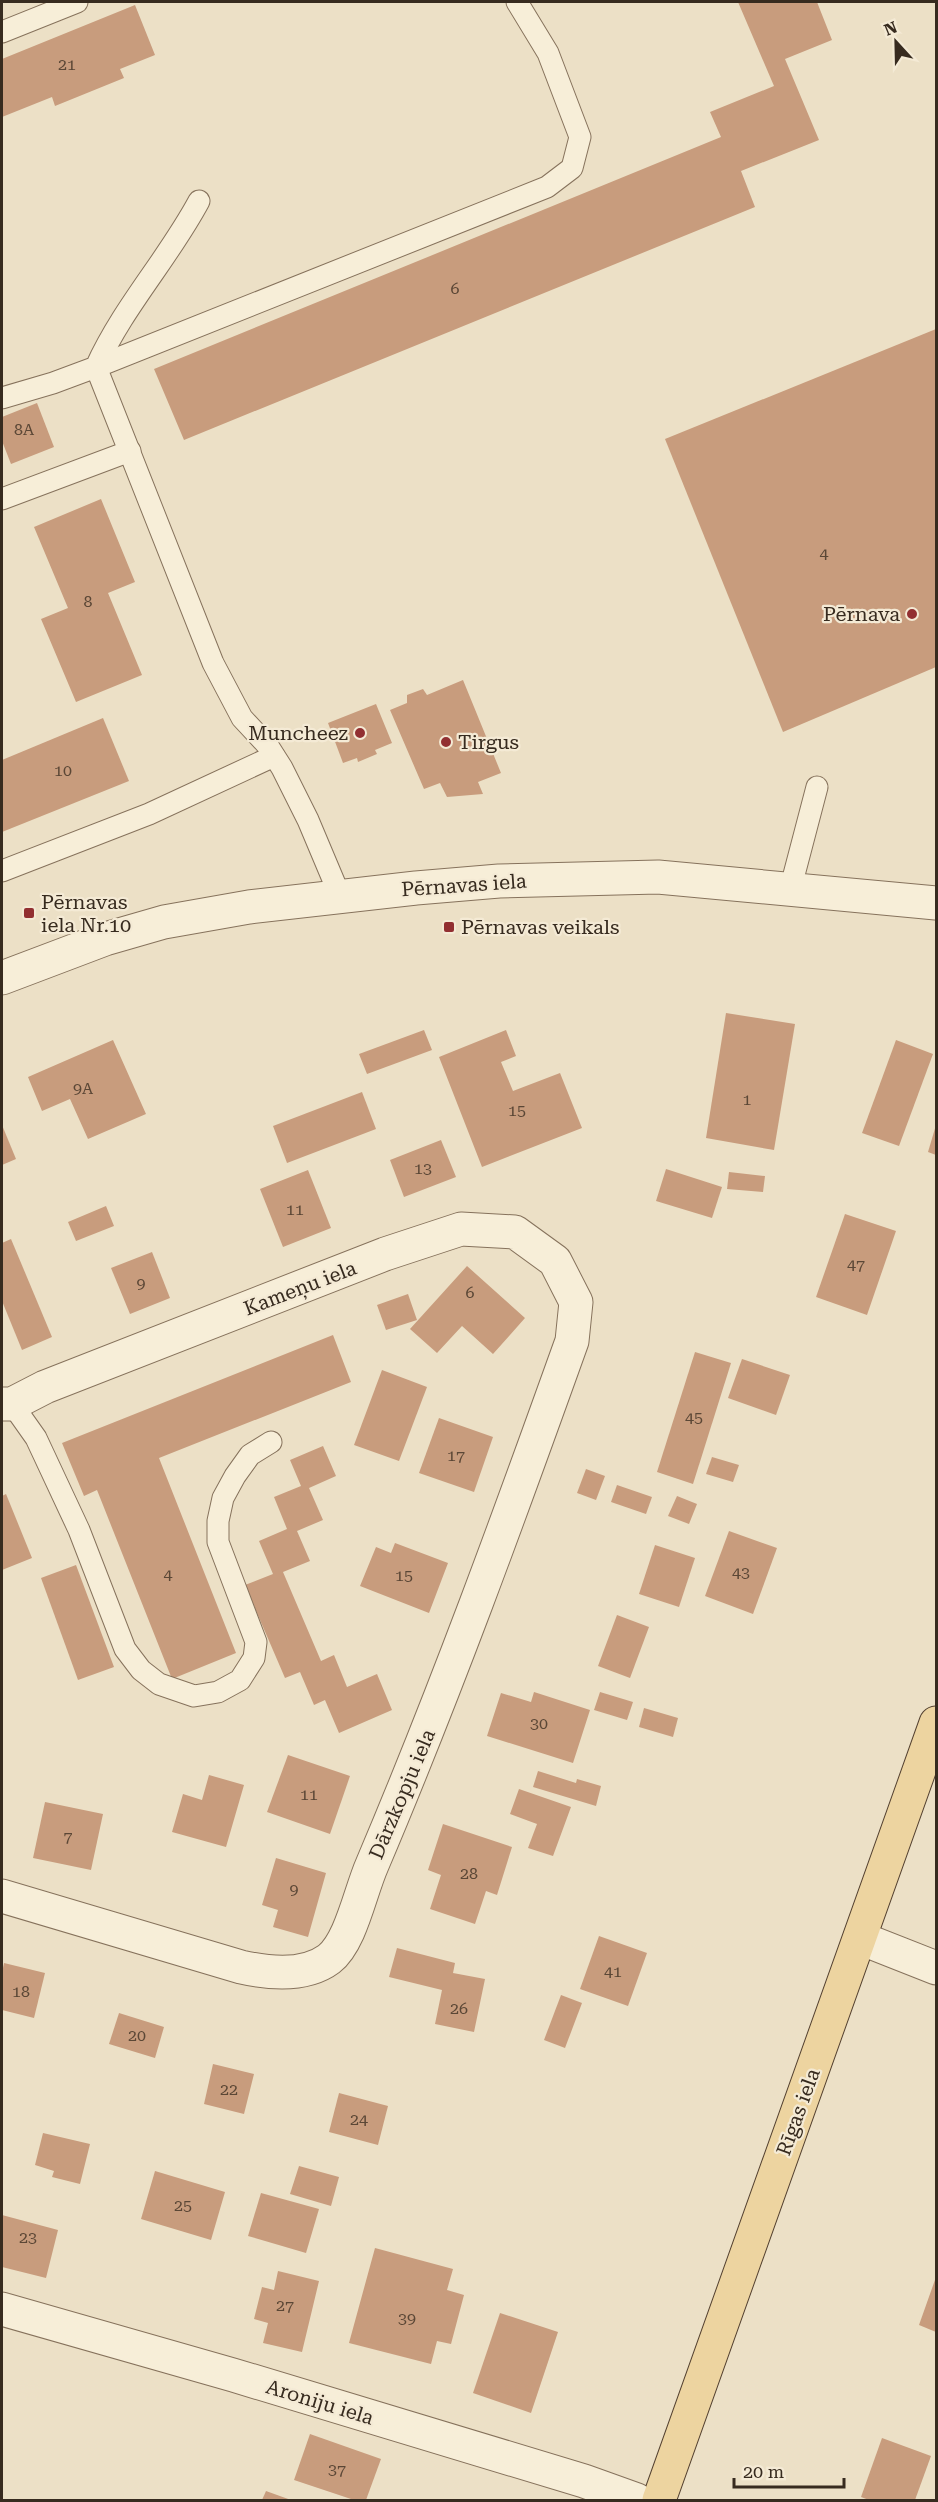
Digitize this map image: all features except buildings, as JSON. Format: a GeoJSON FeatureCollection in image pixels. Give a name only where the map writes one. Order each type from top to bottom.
{"type":"FeatureCollection","features":[{"type":"Feature","properties":{"kind":"main road","name":"Rīgas iela"},"geometry":{"type":"LineString","coordinates":[[659,2500],[936,1723]]}},
{"type":"Feature","properties":{"kind":"street","name":"Pērnavas iela"},"geometry":{"type":"LineString","coordinates":[[2,978],[105,939],[164,922],[249,907],[499,881],[658,877],[936,903]]}},
{"type":"Feature","properties":{"kind":"street","name":"Kameņu iela"},"geometry":{"type":"LineString","coordinates":[[7,1404],[55,1383],[385,1254],[461,1229],[515,1232],[555,1261],[576,1302]]}},
{"type":"Feature","properties":{"kind":"street","name":"Dārzkopju iela"},"geometry":{"type":"LineString","coordinates":[[2,1896],[241,1967],[265,1972],[290,1972],[328,1960],[342,1945],[364,1884],[440,1700],[572,1341],[576,1302]]}},
{"type":"Feature","properties":{"kind":"street"},"geometry":{"type":"LineString","coordinates":[[860,1938],[936,1968]]}},
{"type":"Feature","properties":{"kind":"street","name":"Aroniju iela"},"geometry":{"type":"LineString","coordinates":[[2,2310],[233,2375],[584,2481],[637,2500]]}},
{"type":"Feature","properties":{"kind":"lane"},"geometry":{"type":"LineString","coordinates":[[2,32],[77,2]]}},
{"type":"Feature","properties":{"kind":"lane"},"geometry":{"type":"LineString","coordinates":[[2,398],[96,367],[547,187],[572,168],[580,137],[548,53],[517,2]]}},
{"type":"Feature","properties":{"kind":"lane"},"geometry":{"type":"LineString","coordinates":[[199,201],[182,232],[118,323],[96,367],[213,663],[242,718],[274,756],[308,820],[340,896]]}},
{"type":"Feature","properties":{"kind":"lane"},"geometry":{"type":"LineString","coordinates":[[2,499],[130,451]]}},
{"type":"Feature","properties":{"kind":"lane"},"geometry":{"type":"LineString","coordinates":[[2,871],[149,814],[274,756]]}},
{"type":"Feature","properties":{"kind":"lane"},"geometry":{"type":"LineString","coordinates":[[790,890],[817,787]]}},
{"type":"Feature","properties":{"kind":"lane"},"geometry":{"type":"LineString","coordinates":[[7,1404],[36,1438],[79,1530],[125,1649],[141,1670],[159,1684],[194,1696],[218,1692],[240,1680],[254,1658],[255,1642],[218,1542],[218,1521],[223,1498],[235,1476],[250,1455],[272,1442]]}},
{"type":"Feature","properties":{"kind":"place","name":"Pērnava"},"geometry":{"type":"Point","coordinates":[912,614]}},
{"type":"Feature","properties":{"kind":"place","name":"Muncheez"},"geometry":{"type":"Point","coordinates":[360,733]}},
{"type":"Feature","properties":{"kind":"place","name":"Tirgus"},"geometry":{"type":"Point","coordinates":[446,742]}},
{"type":"Feature","properties":{"kind":"place","name":"Pērnavas iela Nr.10"},"geometry":{"type":"Point","coordinates":[29,913]}},
{"type":"Feature","properties":{"kind":"place","name":"Pērnavas veikals"},"geometry":{"type":"Point","coordinates":[449,927]}}]}
